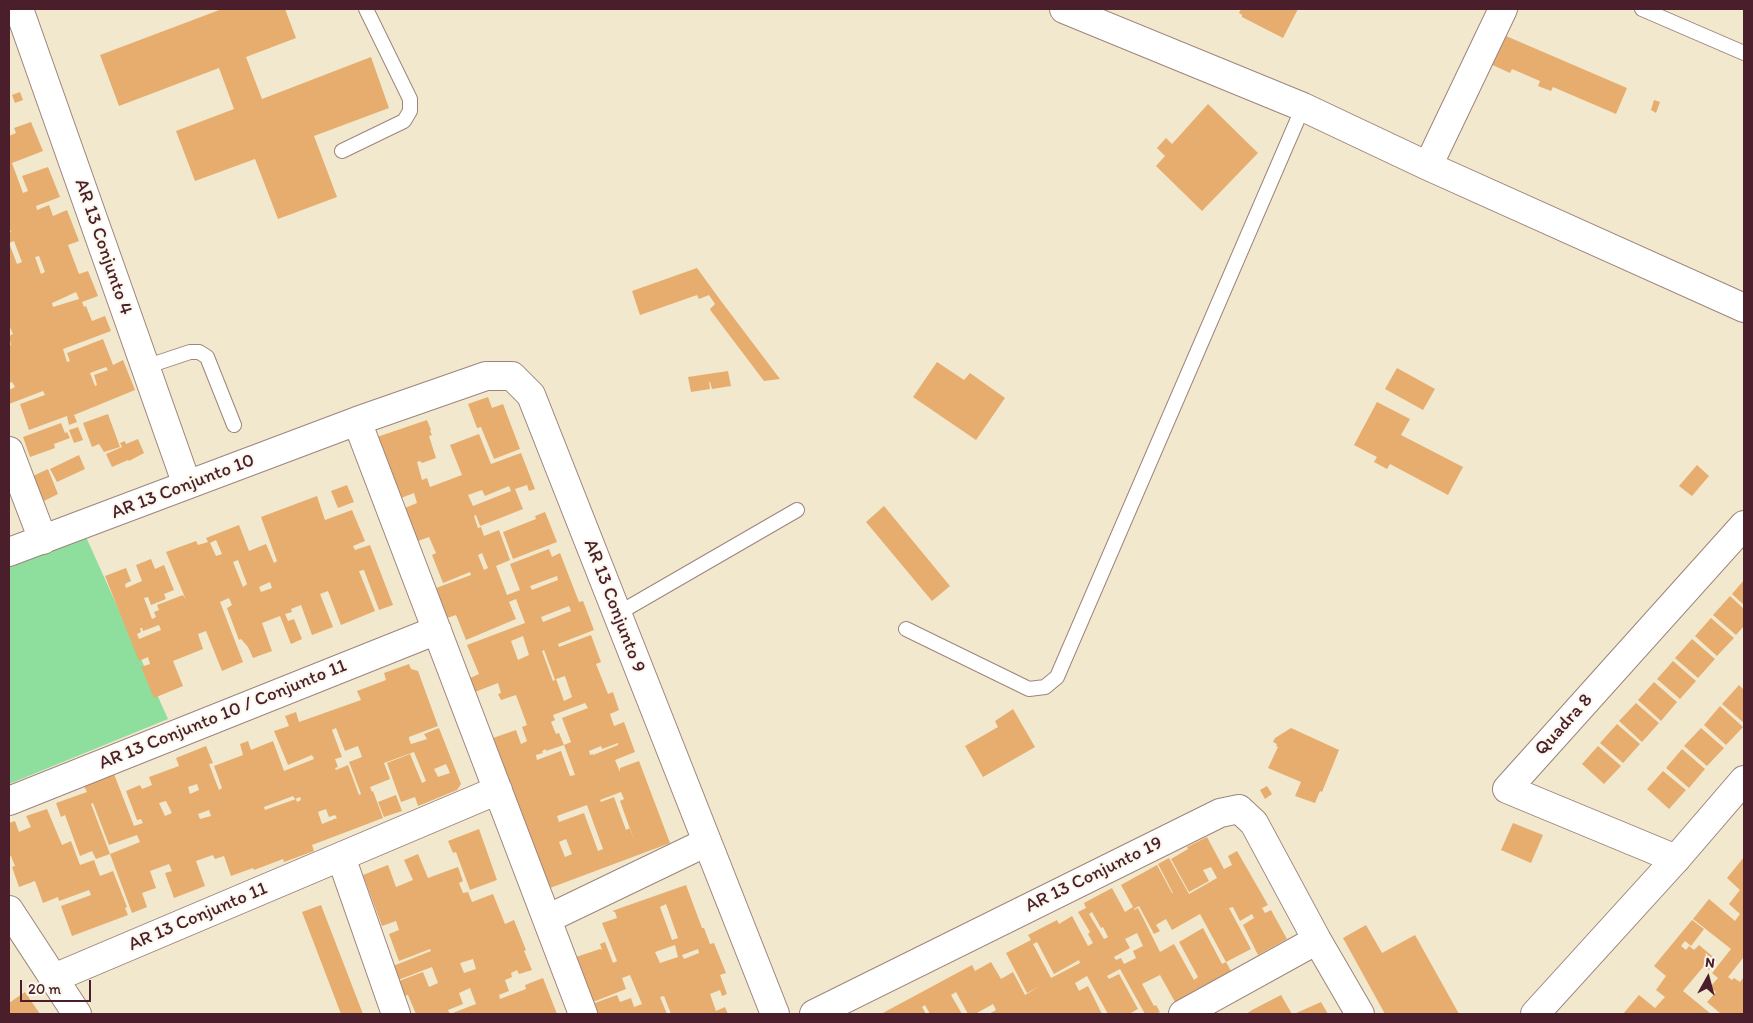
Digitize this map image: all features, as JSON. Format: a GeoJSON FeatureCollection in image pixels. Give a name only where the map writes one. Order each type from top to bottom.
{"type":"FeatureCollection","features":[{"type":"Feature","properties":{"kind":"street","name":"AR 13 Conjunto 4"},"geometry":{"type":"LineString","coordinates":[[19,9],[187,485]]}},
{"type":"Feature","properties":{"kind":"street"},"geometry":{"type":"LineString","coordinates":[[1064,9],[1303,107],[1428,166],[1744,308]]}},
{"type":"Feature","properties":{"kind":"street"},"geometry":{"type":"LineString","coordinates":[[1428,166],[1503,9]]}},
{"type":"Feature","properties":{"kind":"street","name":"AR 13 Conjunto 10"},"geometry":{"type":"LineString","coordinates":[[9,552],[357,421],[486,376],[512,376]]}},
{"type":"Feature","properties":{"kind":"street","name":"AR 13 Conjunto 9"},"geometry":{"type":"LineString","coordinates":[[512,376],[531,395],[775,1014]]}},
{"type":"Feature","properties":{"kind":"street"},"geometry":{"type":"LineString","coordinates":[[357,421],[584,1014]]}},
{"type":"Feature","properties":{"kind":"street"},"geometry":{"type":"LineString","coordinates":[[9,452],[42,540]]}},
{"type":"Feature","properties":{"kind":"street","name":"Quadra 8"},"geometry":{"type":"LineString","coordinates":[[1676,859],[1507,789],[1744,524]]}},
{"type":"Feature","properties":{"kind":"street","name":"AR 13 Conjunto 10 / Conjunto 11"},"geometry":{"type":"LineString","coordinates":[[9,801],[437,630]]}},
{"type":"Feature","properties":{"kind":"street"},"geometry":{"type":"LineString","coordinates":[[1535,1014],[1676,859],[1744,780]]}},
{"type":"Feature","properties":{"kind":"street","name":"AR 13 Conjunto 11"},"geometry":{"type":"LineString","coordinates":[[54,978],[498,790]]}},
{"type":"Feature","properties":{"kind":"street","name":"AR 13 Conjunto 19"},"geometry":{"type":"LineString","coordinates":[[814,1014],[1220,812],[1239,809],[1254,824],[1316,940]]}},
{"type":"Feature","properties":{"kind":"street"},"geometry":{"type":"LineString","coordinates":[[547,919],[707,842]]}},
{"type":"Feature","properties":{"kind":"street"},"geometry":{"type":"LineString","coordinates":[[341,856],[396,1014]]}},
{"type":"Feature","properties":{"kind":"street"},"geometry":{"type":"LineString","coordinates":[[9,910],[77,1014]]}},
{"type":"Feature","properties":{"kind":"street"},"geometry":{"type":"LineString","coordinates":[[1183,1014],[1316,940],[1360,1014]]}},
{"type":"Feature","properties":{"kind":"lane"},"geometry":{"type":"LineString","coordinates":[[342,151],[404,121],[410,111],[410,99],[366,9]]}},
{"type":"Feature","properties":{"kind":"lane"},"geometry":{"type":"LineString","coordinates":[[1642,9],[1744,53]]}},
{"type":"Feature","properties":{"kind":"lane"},"geometry":{"type":"LineString","coordinates":[[906,630],[1029,689],[1045,687],[1057,677],[1303,107]]}},
{"type":"Feature","properties":{"kind":"lane"},"geometry":{"type":"LineString","coordinates":[[145,367],[190,352],[199,352],[207,357],[234,425]]}},
{"type":"Feature","properties":{"kind":"lane"},"geometry":{"type":"LineString","coordinates":[[617,614],[797,510]]}},
{"type":"Feature","properties":{"kind":"green space"},"geometry":{"type":"Polygon","coordinates":[[[86,537],[168,719],[9,784],[9,566],[86,537]]]}},
{"type":"Feature","properties":{"kind":"building"},"geometry":{"type":"Polygon","coordinates":[[[222,9],[285,9],[296,38],[246,57],[262,99],[371,57],[389,108],[314,136],[337,197],[278,219],[255,159],[195,181],[176,131],[234,109],[219,68],[119,106],[100,55],[222,9]]]}},
{"type":"Feature","properties":{"kind":"building"},"geometry":{"type":"Polygon","coordinates":[[[1241,9],[1298,9],[1283,38],[1242,17],[1239,13],[1241,9]]]}},
{"type":"Feature","properties":{"kind":"building"},"geometry":{"type":"Polygon","coordinates":[[[1499,33],[1627,88],[1616,114],[1553,87],[1551,91],[1538,86],[1540,81],[1512,69],[1510,73],[1486,62],[1499,33]]]}},
{"type":"Feature","properties":{"kind":"building"},"geometry":{"type":"Polygon","coordinates":[[[20,92],[23,100],[15,103],[12,95],[20,92]]]}},
{"type":"Feature","properties":{"kind":"building"},"geometry":{"type":"Polygon","coordinates":[[[1654,100],[1660,102],[1656,113],[1651,110],[1654,100]]]}},
{"type":"Feature","properties":{"kind":"building"},"geometry":{"type":"Polygon","coordinates":[[[1208,104],[1258,153],[1202,211],[1156,166],[1165,156],[1157,148],[1166,138],[1172,144],[1208,104]]]}},
{"type":"Feature","properties":{"kind":"building"},"geometry":{"type":"Polygon","coordinates":[[[31,122],[43,151],[12,163],[23,193],[28,191],[22,176],[48,167],[60,197],[36,206],[37,210],[49,205],[53,216],[67,210],[79,241],[68,245],[79,274],[88,271],[98,296],[82,302],[84,307],[86,306],[92,321],[105,316],[111,331],[63,349],[67,362],[70,361],[67,353],[103,339],[113,365],[123,360],[135,390],[74,415],[77,422],[69,425],[67,416],[29,430],[20,404],[45,395],[43,391],[9,404],[9,390],[15,387],[12,382],[9,383],[9,346],[11,345],[9,336],[13,334],[9,325],[9,243],[9,233],[11,232],[9,227],[9,136],[16,133],[14,128],[31,122]],[[14,241],[9,243],[17,264],[22,262],[14,241]],[[39,256],[35,257],[41,274],[45,272],[39,256]],[[76,292],[52,303],[53,307],[79,299],[76,292]],[[106,367],[90,373],[95,386],[97,385],[94,375],[108,370],[106,367]]]}},
{"type":"Feature","properties":{"kind":"building"},"geometry":{"type":"Polygon","coordinates":[[[697,268],[780,379],[764,381],[711,311],[710,309],[715,304],[709,295],[699,299],[697,295],[640,315],[632,291],[697,268]]]}},
{"type":"Feature","properties":{"kind":"building"},"geometry":{"type":"Polygon","coordinates":[[[937,362],[964,380],[970,373],[1005,398],[976,440],[913,397],[937,362]]]}},
{"type":"Feature","properties":{"kind":"building"},"geometry":{"type":"Polygon","coordinates":[[[1397,368],[1435,389],[1423,410],[1385,389],[1397,368]]]}},
{"type":"Feature","properties":{"kind":"building"},"geometry":{"type":"Polygon","coordinates":[[[728,371],[731,386],[712,389],[709,382],[710,389],[691,392],[688,377],[728,371]]]}},
{"type":"Feature","properties":{"kind":"building"},"geometry":{"type":"Polygon","coordinates":[[[488,397],[492,408],[503,404],[520,449],[494,459],[481,427],[477,428],[468,404],[488,397]]]}},
{"type":"Feature","properties":{"kind":"building"},"geometry":{"type":"Polygon","coordinates":[[[1377,402],[1410,419],[1401,435],[1463,467],[1448,495],[1390,464],[1387,469],[1374,462],[1377,457],[1354,445],[1377,402]]]}},
{"type":"Feature","properties":{"kind":"building"},"geometry":{"type":"Polygon","coordinates":[[[108,414],[120,447],[104,452],[99,444],[92,447],[83,423],[108,414]]]}},
{"type":"Feature","properties":{"kind":"building"},"geometry":{"type":"Polygon","coordinates":[[[427,420],[432,435],[429,436],[436,458],[422,463],[420,461],[417,462],[422,480],[427,478],[430,487],[462,475],[450,445],[479,434],[491,464],[521,453],[535,489],[529,491],[527,485],[515,489],[523,509],[480,526],[476,515],[474,516],[478,528],[481,527],[484,536],[499,530],[510,560],[496,566],[507,595],[520,590],[510,564],[549,549],[552,557],[560,553],[579,602],[583,601],[594,630],[558,644],[559,647],[591,635],[601,662],[596,664],[608,694],[613,692],[619,710],[610,714],[614,726],[624,722],[635,752],[615,760],[620,772],[620,768],[639,761],[670,843],[550,888],[493,738],[516,730],[521,744],[527,741],[522,727],[527,725],[516,695],[501,700],[498,694],[501,693],[498,683],[475,692],[470,678],[479,674],[467,645],[525,623],[516,599],[509,602],[516,619],[466,640],[456,615],[447,618],[436,588],[471,575],[470,572],[443,583],[432,555],[436,553],[429,537],[418,541],[405,508],[417,503],[414,493],[401,498],[377,437],[427,420]],[[509,486],[485,496],[482,490],[468,495],[473,506],[511,491],[509,486]],[[482,553],[478,555],[484,570],[488,568],[482,553]],[[557,576],[530,586],[532,590],[558,580],[557,576]],[[569,606],[541,617],[543,622],[571,611],[569,606]],[[523,636],[511,641],[518,660],[529,655],[523,636]],[[544,650],[542,651],[553,681],[555,680],[544,650]],[[565,676],[556,679],[564,701],[572,697],[565,676]],[[585,703],[553,715],[555,720],[551,722],[556,734],[559,733],[564,745],[571,742],[562,718],[588,708],[585,703]],[[618,743],[602,749],[601,746],[589,751],[590,755],[618,745],[618,743]],[[564,745],[546,751],[546,749],[542,751],[543,753],[536,755],[537,760],[561,751],[570,776],[575,775],[564,745]],[[621,792],[600,800],[601,802],[614,797],[626,830],[630,828],[620,801],[624,799],[621,792]],[[587,805],[557,816],[559,822],[584,813],[598,851],[603,849],[587,805]],[[566,839],[559,842],[565,857],[572,854],[566,839]]]}},
{"type":"Feature","properties":{"kind":"building"},"geometry":{"type":"Polygon","coordinates":[[[61,423],[65,433],[67,432],[70,438],[54,444],[55,448],[30,457],[23,437],[61,423]]]}},
{"type":"Feature","properties":{"kind":"building"},"geometry":{"type":"Polygon","coordinates":[[[78,427],[83,440],[74,443],[69,430],[78,427]]]}},
{"type":"Feature","properties":{"kind":"building"},"geometry":{"type":"Polygon","coordinates":[[[138,439],[144,453],[112,467],[106,454],[122,447],[120,443],[125,441],[126,444],[138,439]]]}},
{"type":"Feature","properties":{"kind":"building"},"geometry":{"type":"Polygon","coordinates":[[[79,455],[85,469],[57,482],[50,469],[79,455]]]}},
{"type":"Feature","properties":{"kind":"building"},"geometry":{"type":"Polygon","coordinates":[[[1697,465],[1709,476],[1692,496],[1679,486],[1697,465]]]}},
{"type":"Feature","properties":{"kind":"building"},"geometry":{"type":"Polygon","coordinates":[[[48,469],[58,494],[44,501],[33,476],[48,469]]]}},
{"type":"Feature","properties":{"kind":"building"},"geometry":{"type":"Polygon","coordinates":[[[347,485],[354,502],[338,508],[331,491],[347,485]]]}},
{"type":"Feature","properties":{"kind":"building"},"geometry":{"type":"Polygon","coordinates":[[[317,496],[325,520],[352,510],[365,541],[353,546],[355,550],[370,545],[393,605],[379,610],[364,570],[359,571],[375,611],[341,625],[328,591],[320,594],[333,627],[312,635],[301,605],[291,609],[292,612],[285,614],[288,621],[294,619],[302,639],[291,644],[280,616],[262,623],[272,651],[253,658],[248,647],[241,639],[239,640],[227,608],[232,605],[229,598],[220,602],[243,662],[222,671],[206,631],[198,634],[203,649],[173,661],[183,686],[154,698],[141,667],[150,664],[148,657],[139,661],[105,576],[126,568],[131,581],[125,584],[126,588],[142,581],[136,565],[151,559],[155,569],[164,565],[174,590],[164,594],[166,599],[151,605],[148,597],[144,598],[152,619],[156,617],[154,612],[159,610],[157,605],[183,595],[186,600],[166,552],[196,541],[198,545],[208,542],[206,538],[239,525],[249,551],[266,544],[274,563],[277,561],[261,517],[317,496]],[[216,540],[210,543],[216,556],[222,554],[216,540]],[[238,560],[233,562],[243,587],[247,584],[238,560]],[[270,582],[259,587],[261,592],[272,588],[270,582]],[[159,625],[143,631],[140,628],[141,632],[137,634],[139,639],[161,630],[159,625]]]}},
{"type":"Feature","properties":{"kind":"building"},"geometry":{"type":"Polygon","coordinates":[[[884,506],[950,586],[932,601],[866,522],[884,506]]]}},
{"type":"Feature","properties":{"kind":"building"},"geometry":{"type":"Polygon","coordinates":[[[545,512],[557,542],[513,559],[503,532],[536,519],[535,516],[545,512]]]}},
{"type":"Feature","properties":{"kind":"building"},"geometry":{"type":"Polygon","coordinates":[[[1744,580],[1744,605],[1732,594],[1744,580]]]}},
{"type":"Feature","properties":{"kind":"building"},"geometry":{"type":"Polygon","coordinates":[[[1730,596],[1744,609],[1744,626],[1736,635],[1713,615],[1730,596]]]}},
{"type":"Feature","properties":{"kind":"building"},"geometry":{"type":"Polygon","coordinates":[[[1711,618],[1734,638],[1717,656],[1695,636],[1711,618]]]}},
{"type":"Feature","properties":{"kind":"building"},"geometry":{"type":"Polygon","coordinates":[[[1692,639],[1715,659],[1698,678],[1675,658],[1692,639]]]}},
{"type":"Feature","properties":{"kind":"building"},"geometry":{"type":"Polygon","coordinates":[[[1673,661],[1696,681],[1680,699],[1657,679],[1673,661]]]}},
{"type":"Feature","properties":{"kind":"building"},"geometry":{"type":"Polygon","coordinates":[[[409,664],[411,669],[418,671],[438,726],[409,737],[409,739],[411,744],[427,739],[424,734],[439,728],[461,784],[457,790],[418,806],[415,797],[401,802],[387,763],[410,754],[422,783],[426,781],[414,752],[384,763],[390,779],[370,787],[383,818],[312,845],[314,851],[284,862],[283,859],[231,876],[224,856],[215,859],[213,855],[196,861],[205,886],[174,898],[165,873],[172,871],[169,864],[150,871],[156,888],[142,893],[147,907],[132,913],[110,854],[96,859],[92,851],[80,856],[65,815],[61,817],[56,803],[87,792],[84,786],[114,774],[134,826],[143,823],[141,819],[137,820],[126,791],[140,785],[142,789],[152,785],[149,777],[179,766],[176,758],[206,746],[213,763],[209,764],[219,790],[222,788],[214,766],[243,755],[240,744],[248,741],[251,750],[273,741],[284,771],[314,759],[312,755],[288,765],[274,731],[289,726],[285,716],[296,712],[299,722],[361,700],[357,691],[386,680],[384,673],[409,664]],[[336,728],[332,730],[342,757],[335,759],[338,767],[335,768],[336,770],[348,765],[359,795],[361,794],[349,762],[362,757],[358,746],[345,751],[336,728]],[[446,764],[434,769],[438,777],[450,773],[446,764]],[[197,784],[188,787],[190,794],[199,790],[197,784]],[[293,796],[264,807],[265,810],[296,799],[297,802],[301,800],[300,797],[295,799],[293,796]],[[166,801],[159,803],[165,816],[172,813],[166,801]],[[93,803],[91,804],[110,854],[140,842],[137,835],[109,845],[93,803]],[[326,809],[318,812],[322,824],[337,818],[335,815],[329,817],[326,809]],[[209,810],[198,814],[200,819],[211,816],[209,810]]]}},
{"type":"Feature","properties":{"kind":"building"},"geometry":{"type":"Polygon","coordinates":[[[1654,682],[1677,702],[1661,721],[1638,700],[1654,682]]]}},
{"type":"Feature","properties":{"kind":"building"},"geometry":{"type":"Polygon","coordinates":[[[1739,685],[1744,690],[1744,723],[1722,704],[1739,685]]]}},
{"type":"Feature","properties":{"kind":"building"},"geometry":{"type":"Polygon","coordinates":[[[1636,703],[1659,723],[1642,742],[1619,721],[1636,703]]]}},
{"type":"Feature","properties":{"kind":"building"},"geometry":{"type":"Polygon","coordinates":[[[1720,706],[1743,727],[1726,745],[1704,725],[1720,706]]]}},
{"type":"Feature","properties":{"kind":"building"},"geometry":{"type":"Polygon","coordinates":[[[1013,709],[1035,747],[983,777],[965,746],[998,727],[995,721],[1013,709]]]}},
{"type":"Feature","properties":{"kind":"building"},"geometry":{"type":"Polygon","coordinates":[[[1617,724],[1640,744],[1623,763],[1600,743],[1617,724]]]}},
{"type":"Feature","properties":{"kind":"building"},"geometry":{"type":"Polygon","coordinates":[[[1291,728],[1339,750],[1322,792],[1320,791],[1315,803],[1295,796],[1301,782],[1268,768],[1278,747],[1273,742],[1275,738],[1291,728]]]}},
{"type":"Feature","properties":{"kind":"building"},"geometry":{"type":"Polygon","coordinates":[[[1701,728],[1724,748],[1707,766],[1684,746],[1701,728]]]}},
{"type":"Feature","properties":{"kind":"building"},"geometry":{"type":"Polygon","coordinates":[[[1598,746],[1621,766],[1604,784],[1582,764],[1598,746]]]}},
{"type":"Feature","properties":{"kind":"building"},"geometry":{"type":"Polygon","coordinates":[[[1682,749],[1705,769],[1689,788],[1666,768],[1682,749]]]}},
{"type":"Feature","properties":{"kind":"building"},"geometry":{"type":"Polygon","coordinates":[[[1663,771],[1686,790],[1669,809],[1647,789],[1663,771]]]}},
{"type":"Feature","properties":{"kind":"building"},"geometry":{"type":"Polygon","coordinates":[[[1267,786],[1272,794],[1265,799],[1260,790],[1267,786]]]}},
{"type":"Feature","properties":{"kind":"building"},"geometry":{"type":"Polygon","coordinates":[[[396,795],[402,811],[384,817],[378,802],[396,795]]]}},
{"type":"Feature","properties":{"kind":"building"},"geometry":{"type":"Polygon","coordinates":[[[47,809],[62,845],[71,841],[80,865],[94,860],[100,876],[113,871],[127,907],[125,908],[128,915],[72,936],[61,906],[91,895],[89,890],[59,901],[58,897],[43,903],[35,881],[19,887],[12,867],[15,866],[11,856],[9,857],[9,823],[15,821],[19,832],[31,827],[26,816],[47,809]]]}},
{"type":"Feature","properties":{"kind":"building"},"geometry":{"type":"Polygon","coordinates":[[[1513,823],[1543,835],[1531,863],[1501,850],[1513,823]]]}},
{"type":"Feature","properties":{"kind":"building"},"geometry":{"type":"Polygon","coordinates":[[[479,829],[497,880],[470,890],[456,852],[453,853],[448,841],[479,829]]]}},
{"type":"Feature","properties":{"kind":"building"},"geometry":{"type":"Polygon","coordinates":[[[1207,837],[1224,869],[1232,865],[1228,856],[1237,851],[1268,905],[1262,908],[1265,913],[1271,910],[1287,939],[1258,955],[1243,925],[1254,918],[1252,914],[1240,921],[1233,907],[1229,908],[1251,949],[1226,962],[1231,971],[1175,1002],[1160,975],[1142,984],[1154,1006],[1156,1005],[1160,1012],[1156,1014],[1145,1014],[1120,969],[1107,976],[1109,979],[1119,974],[1138,1009],[1129,1014],[1108,1014],[1087,976],[1075,983],[1079,991],[1088,986],[1102,1014],[989,1014],[996,1010],[993,1004],[975,1014],[968,1014],[956,992],[951,995],[962,1014],[930,1014],[925,1005],[922,1007],[926,1014],[881,1014],[972,965],[975,971],[991,962],[1001,979],[1013,972],[1025,995],[1040,986],[1027,993],[1006,953],[1031,940],[1028,935],[1057,920],[1059,924],[1072,916],[1088,946],[1093,943],[1088,934],[1090,932],[1078,912],[1086,908],[1084,903],[1112,888],[1125,912],[1133,907],[1121,885],[1157,865],[1173,893],[1158,864],[1169,858],[1189,894],[1217,878],[1211,867],[1203,870],[1209,881],[1189,892],[1171,859],[1188,849],[1187,847],[1207,837]],[[1139,906],[1134,909],[1138,908],[1160,952],[1174,944],[1194,980],[1198,977],[1179,942],[1203,928],[1222,964],[1226,962],[1200,914],[1172,930],[1166,919],[1156,925],[1160,931],[1154,934],[1139,906]],[[1092,912],[1089,914],[1104,939],[1108,937],[1092,912]],[[1137,933],[1125,939],[1130,948],[1114,957],[1116,960],[1121,958],[1124,964],[1136,958],[1133,951],[1143,946],[1137,933]],[[1037,942],[1033,944],[1051,978],[1080,963],[1079,960],[1054,974],[1037,942]]]}},
{"type":"Feature","properties":{"kind":"building"},"geometry":{"type":"Polygon","coordinates":[[[418,854],[428,878],[458,867],[463,881],[459,883],[463,893],[468,892],[472,902],[493,894],[505,924],[514,920],[532,970],[519,974],[517,970],[511,973],[512,977],[505,980],[509,991],[499,995],[500,999],[526,989],[525,985],[543,978],[557,1014],[450,1014],[416,1014],[408,995],[404,996],[399,981],[423,972],[429,987],[438,983],[432,967],[398,980],[393,966],[431,951],[430,949],[399,961],[389,934],[399,930],[396,921],[382,926],[363,875],[388,865],[396,887],[413,880],[404,860],[418,854]],[[473,959],[460,963],[464,973],[476,969],[473,959]],[[470,988],[459,993],[463,1004],[448,1010],[450,1014],[476,1004],[470,988]]]}},
{"type":"Feature","properties":{"kind":"building"},"geometry":{"type":"Polygon","coordinates":[[[1744,857],[1744,959],[1728,977],[1740,982],[1744,977],[1744,1014],[1721,1014],[1707,1002],[1716,992],[1710,987],[1718,978],[1712,973],[1731,949],[1693,919],[1709,899],[1735,921],[1740,914],[1729,904],[1740,890],[1727,878],[1744,857]]]}},
{"type":"Feature","properties":{"kind":"building"},"geometry":{"type":"Polygon","coordinates":[[[686,885],[702,928],[704,928],[710,944],[714,943],[726,973],[720,975],[727,994],[722,996],[720,990],[710,994],[716,1011],[725,1007],[728,1014],[671,1014],[664,996],[660,997],[667,1014],[596,1014],[592,1004],[617,995],[620,1002],[631,998],[634,1007],[642,1004],[630,975],[622,978],[626,989],[593,1002],[576,957],[602,950],[600,944],[605,942],[613,963],[617,961],[602,923],[617,918],[615,912],[612,911],[686,885]],[[666,904],[660,907],[672,940],[678,938],[666,904]],[[675,945],[655,952],[660,963],[678,957],[675,945]],[[698,949],[682,955],[684,959],[699,953],[698,949]]]}},
{"type":"Feature","properties":{"kind":"building"},"geometry":{"type":"Polygon","coordinates":[[[321,905],[363,1014],[341,1014],[302,912],[321,905]]]}},
{"type":"Feature","properties":{"kind":"building"},"geometry":{"type":"Polygon","coordinates":[[[1692,920],[1704,929],[1691,946],[1685,941],[1681,946],[1686,950],[1689,946],[1694,950],[1699,945],[1717,960],[1709,970],[1704,966],[1683,991],[1711,1014],[1623,1014],[1639,995],[1655,1008],[1665,997],[1656,990],[1666,976],[1654,966],[1692,920]]]}},
{"type":"Feature","properties":{"kind":"building"},"geometry":{"type":"Polygon","coordinates":[[[1366,925],[1382,953],[1415,935],[1459,1014],[1385,1014],[1343,938],[1366,925]]]}},
{"type":"Feature","properties":{"kind":"building"},"geometry":{"type":"Polygon","coordinates":[[[25,992],[40,1014],[9,1014],[9,1003],[25,992]]]}},
{"type":"Feature","properties":{"kind":"building"},"geometry":{"type":"Polygon","coordinates":[[[1281,995],[1292,1014],[1246,1014],[1252,1010],[1281,995]]]}},
{"type":"Feature","properties":{"kind":"building"},"geometry":{"type":"Polygon","coordinates":[[[1321,1002],[1328,1014],[1294,1014],[1321,1002]]]}}]}
